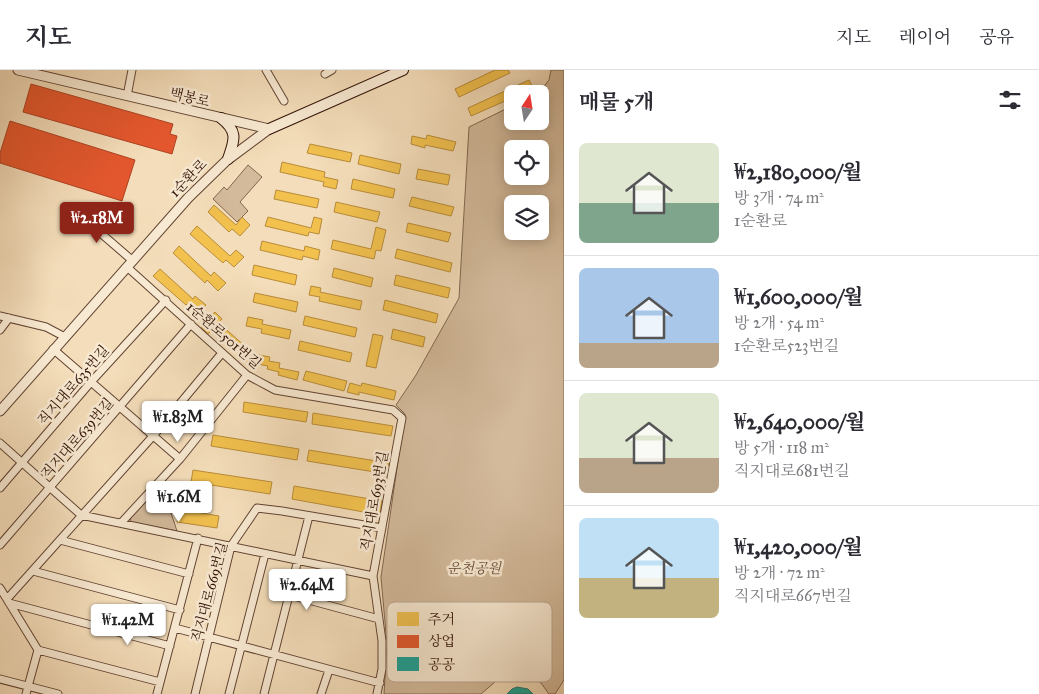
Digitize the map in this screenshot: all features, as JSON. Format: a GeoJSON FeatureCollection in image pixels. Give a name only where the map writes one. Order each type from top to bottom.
{"type":"FeatureCollection","features":[{"type":"Feature","properties":{"kind":"main road","name":"1순환로"},"geometry":{"type":"LineString","coordinates":[[269,129],[403,70]]}},
{"type":"Feature","properties":{"kind":"main road"},"geometry":{"type":"LineString","coordinates":[[221,118],[234,134],[234,143],[228,159]]}},
{"type":"Feature","properties":{"kind":"street","name":"백봉로"},"geometry":{"type":"LineString","coordinates":[[18,70],[269,129]]}},
{"type":"Feature","properties":{"kind":"street"},"geometry":{"type":"LineString","coordinates":[[127,96],[132,70]]}},
{"type":"Feature","properties":{"kind":"street"},"geometry":{"type":"LineString","coordinates":[[266,70],[284,101]]}},
{"type":"Feature","properties":{"kind":"street","name":"1순환로"},"geometry":{"type":"LineString","coordinates":[[0,411],[188,198],[228,159],[269,129]]}},
{"type":"Feature","properties":{"kind":"street","name":"1순환로501번길"},"geometry":{"type":"LineString","coordinates":[[75,211],[191,324],[247,375],[274,390],[393,410],[402,418]]}},
{"type":"Feature","properties":{"kind":"street","name":"직지대로635번길"},"geometry":{"type":"LineString","coordinates":[[0,488],[91,382],[166,300]]}},
{"type":"Feature","properties":{"kind":"street"},"geometry":{"type":"LineString","coordinates":[[0,316],[46,327],[64,337]]}},
{"type":"Feature","properties":{"kind":"street"},"geometry":{"type":"LineString","coordinates":[[0,330],[9,318]]}},
{"type":"Feature","properties":{"kind":"street","name":"직지대로639번길"},"geometry":{"type":"LineString","coordinates":[[0,545],[191,324]]}},
{"type":"Feature","properties":{"kind":"street"},"geometry":{"type":"LineString","coordinates":[[53,350],[180,459]]}},
{"type":"Feature","properties":{"kind":"street"},"geometry":{"type":"LineString","coordinates":[[8,601],[82,514],[153,436],[222,353]]}},
{"type":"Feature","properties":{"kind":"street"},"geometry":{"type":"LineString","coordinates":[[121,523],[180,459],[247,375]]}},
{"type":"Feature","properties":{"kind":"street","name":"직지대로693번길"},"geometry":{"type":"LineString","coordinates":[[377,694],[380,683],[382,641],[373,576],[402,418]]}},
{"type":"Feature","properties":{"kind":"street"},"geometry":{"type":"LineString","coordinates":[[0,443],[82,514],[373,576]]}},
{"type":"Feature","properties":{"kind":"street","name":"직지대로669번길"},"geometry":{"type":"LineString","coordinates":[[195,694],[231,546],[257,508],[382,528]]}},
{"type":"Feature","properties":{"kind":"street"},"geometry":{"type":"LineString","coordinates":[[264,694],[310,516]]}},
{"type":"Feature","properties":{"kind":"street"},"geometry":{"type":"LineString","coordinates":[[158,694],[198,538]]}},
{"type":"Feature","properties":{"kind":"street"},"geometry":{"type":"LineString","coordinates":[[60,540],[189,574]]}},
{"type":"Feature","properties":{"kind":"street"},"geometry":{"type":"LineString","coordinates":[[230,694],[265,554]]}},
{"type":"Feature","properties":{"kind":"street"},"geometry":{"type":"LineString","coordinates":[[33,571],[180,610]]}},
{"type":"Feature","properties":{"kind":"street"},"geometry":{"type":"LineString","coordinates":[[0,588],[38,650],[160,682]]}},
{"type":"Feature","properties":{"kind":"street"},"geometry":{"type":"LineString","coordinates":[[290,595],[379,620]]}},
{"type":"Feature","properties":{"kind":"street"},"geometry":{"type":"LineString","coordinates":[[8,601],[170,646]]}},
{"type":"Feature","properties":{"kind":"street"},"geometry":{"type":"LineString","coordinates":[[175,628],[380,683]]}},
{"type":"Feature","properties":{"kind":"street"},"geometry":{"type":"LineString","coordinates":[[26,694],[38,650]]}},
{"type":"Feature","properties":{"kind":"street"},"geometry":{"type":"LineString","coordinates":[[321,694],[329,670]]}},
{"type":"Feature","properties":{"kind":"street"},"geometry":{"type":"LineString","coordinates":[[0,679],[58,694]]}},
{"type":"Feature","properties":{"kind":"green space","name":"운천공원"},"geometry":{"type":"Polygon","coordinates":[[[551,70],[564,70],[564,680],[555,694],[549,694],[540,682],[552,682],[552,602],[387,602],[387,645],[381,577],[405,414],[396,405],[416,375],[459,298],[469,127],[504,110],[504,130],[549,130],[549,85],[545,85],[549,80],[551,70]]]}},
{"type":"Feature","properties":{"kind":"green space"},"geometry":{"type":"Polygon","coordinates":[[[248,165],[262,177],[240,202],[248,211],[237,222],[213,199],[224,187],[227,190],[248,165]]]}},
{"type":"Feature","properties":{"kind":"green space"},"geometry":{"type":"Polygon","coordinates":[[[162,486],[177,531],[131,522],[130,517],[162,486]]]}},
{"type":"Feature","properties":{"kind":"green space","name":"운천공원"},"geometry":{"type":"Polygon","coordinates":[[[387,645],[387,682],[495,682],[481,694],[384,694],[387,645]]]}},
{"type":"Feature","properties":{"kind":"building: 주거"},"geometry":{"type":"Polygon","coordinates":[[[495,70],[508,70],[510,73],[459,97],[455,89],[495,70]]]}},
{"type":"Feature","properties":{"kind":"building: 주거"},"geometry":{"type":"Polygon","coordinates":[[[529,80],[532,85],[518,85],[529,80]]]}},
{"type":"Feature","properties":{"kind":"building: 주거"},"geometry":{"type":"Polygon","coordinates":[[[504,91],[504,102],[471,116],[468,108],[504,91]]]}},
{"type":"Feature","properties":{"kind":"building: 주거"},"geometry":{"type":"Polygon","coordinates":[[[427,135],[456,142],[453,151],[425,145],[425,148],[411,144],[412,136],[426,139],[427,135]]]}},
{"type":"Feature","properties":{"kind":"building: 주거"},"geometry":{"type":"Polygon","coordinates":[[[310,144],[352,153],[350,162],[307,153],[310,144]]]}},
{"type":"Feature","properties":{"kind":"building: 주거"},"geometry":{"type":"Polygon","coordinates":[[[360,155],[401,164],[399,174],[358,164],[360,155]]]}},
{"type":"Feature","properties":{"kind":"building: 주거"},"geometry":{"type":"Polygon","coordinates":[[[282,162],[325,172],[324,177],[338,180],[336,189],[323,186],[324,182],[280,172],[282,162]]]}},
{"type":"Feature","properties":{"kind":"building: 주거"},"geometry":{"type":"Polygon","coordinates":[[[418,169],[450,175],[448,185],[416,179],[418,169]]]}},
{"type":"Feature","properties":{"kind":"building: 주거"},"geometry":{"type":"Polygon","coordinates":[[[353,179],[395,189],[393,198],[351,189],[353,179]]]}},
{"type":"Feature","properties":{"kind":"building: 주거"},"geometry":{"type":"Polygon","coordinates":[[[276,190],[319,199],[317,208],[274,199],[276,190]]]}},
{"type":"Feature","properties":{"kind":"building: 주거"},"geometry":{"type":"Polygon","coordinates":[[[412,197],[454,207],[451,216],[409,206],[412,197]]]}},
{"type":"Feature","properties":{"kind":"building: 주거"},"geometry":{"type":"Polygon","coordinates":[[[336,202],[380,212],[377,222],[334,212],[336,202]]]}},
{"type":"Feature","properties":{"kind":"building: 주거"},"geometry":{"type":"Polygon","coordinates":[[[214,205],[236,225],[242,217],[250,225],[240,236],[232,229],[229,232],[208,212],[214,205]]]}},
{"type":"Feature","properties":{"kind":"building: 주거"},"geometry":{"type":"Polygon","coordinates":[[[268,217],[311,228],[314,217],[322,219],[319,234],[309,232],[308,236],[265,226],[268,217]]]}},
{"type":"Feature","properties":{"kind":"building: 주거"},"geometry":{"type":"Polygon","coordinates":[[[408,223],[451,233],[448,242],[406,232],[408,223]]]}},
{"type":"Feature","properties":{"kind":"building: 주거"},"geometry":{"type":"Polygon","coordinates":[[[197,226],[230,256],[236,250],[244,257],[234,267],[226,260],[223,263],[190,234],[197,226]]]}},
{"type":"Feature","properties":{"kind":"building: 주거"},"geometry":{"type":"Polygon","coordinates":[[[376,227],[386,230],[381,251],[376,250],[374,259],[331,249],[333,240],[371,249],[376,227]]]}},
{"type":"Feature","properties":{"kind":"building: 주거"},"geometry":{"type":"Polygon","coordinates":[[[262,241],[304,251],[305,246],[320,250],[318,260],[303,256],[302,260],[260,250],[262,241]]]}},
{"type":"Feature","properties":{"kind":"building: 주거"},"geometry":{"type":"Polygon","coordinates":[[[179,246],[211,276],[214,272],[226,283],[218,291],[207,280],[205,283],[173,253],[179,246]]]}},
{"type":"Feature","properties":{"kind":"building: 주거"},"geometry":{"type":"Polygon","coordinates":[[[397,249],[452,263],[450,272],[395,258],[397,249]]]}},
{"type":"Feature","properties":{"kind":"building: 주거"},"geometry":{"type":"Polygon","coordinates":[[[254,265],[297,275],[295,285],[252,275],[254,265]]]}},
{"type":"Feature","properties":{"kind":"building: 주거"},"geometry":{"type":"Polygon","coordinates":[[[334,268],[373,278],[371,287],[332,277],[334,268]]]}},
{"type":"Feature","properties":{"kind":"building: 주거"},"geometry":{"type":"Polygon","coordinates":[[[160,269],[193,299],[195,296],[206,305],[199,313],[188,303],[186,305],[153,276],[160,269]]]}},
{"type":"Feature","properties":{"kind":"building: 주거"},"geometry":{"type":"Polygon","coordinates":[[[396,275],[450,288],[448,298],[394,285],[396,275]]]}},
{"type":"Feature","properties":{"kind":"building: 주거"},"geometry":{"type":"Polygon","coordinates":[[[311,286],[321,288],[320,292],[362,301],[360,310],[319,301],[320,297],[309,295],[311,286]]]}},
{"type":"Feature","properties":{"kind":"building: 주거"},"geometry":{"type":"Polygon","coordinates":[[[255,293],[298,302],[296,312],[253,302],[255,293]]]}},
{"type":"Feature","properties":{"kind":"building: 주거"},"geometry":{"type":"Polygon","coordinates":[[[385,300],[438,314],[436,323],[383,310],[385,300]]]}},
{"type":"Feature","properties":{"kind":"building: 주거"},"geometry":{"type":"Polygon","coordinates":[[[215,312],[222,319],[208,334],[201,327],[215,312]]]}},
{"type":"Feature","properties":{"kind":"building: 주거"},"geometry":{"type":"Polygon","coordinates":[[[305,316],[357,328],[355,337],[303,325],[305,316]]]}},
{"type":"Feature","properties":{"kind":"building: 주거"},"geometry":{"type":"Polygon","coordinates":[[[248,317],[263,320],[262,324],[291,330],[289,339],[261,333],[262,329],[246,326],[248,317]]]}},
{"type":"Feature","properties":{"kind":"building: 주거"},"geometry":{"type":"Polygon","coordinates":[[[221,325],[254,354],[247,362],[215,333],[221,325]]]}},
{"type":"Feature","properties":{"kind":"building: 주거"},"geometry":{"type":"Polygon","coordinates":[[[393,329],[425,337],[423,347],[391,339],[393,329]]]}},
{"type":"Feature","properties":{"kind":"building: 주거"},"geometry":{"type":"Polygon","coordinates":[[[373,334],[383,336],[376,368],[366,366],[373,334]]]}},
{"type":"Feature","properties":{"kind":"building: 주거"},"geometry":{"type":"Polygon","coordinates":[[[300,341],[352,353],[350,362],[298,350],[300,341]]]}},
{"type":"Feature","properties":{"kind":"building: 주거"},"geometry":{"type":"Polygon","coordinates":[[[259,355],[270,357],[269,361],[280,363],[279,368],[299,372],[297,380],[278,375],[279,372],[267,369],[268,366],[257,364],[259,355]]]}},
{"type":"Feature","properties":{"kind":"building: 주거"},"geometry":{"type":"Polygon","coordinates":[[[306,371],[347,381],[344,391],[303,380],[306,371]]]}},
{"type":"Feature","properties":{"kind":"building: 주거"},"geometry":{"type":"Polygon","coordinates":[[[350,383],[361,386],[362,383],[396,391],[394,400],[359,392],[359,395],[347,392],[350,383]]]}},
{"type":"Feature","properties":{"kind":"building: 주거"},"geometry":{"type":"Polygon","coordinates":[[[244,402],[308,412],[306,422],[243,412],[244,402]]]}},
{"type":"Feature","properties":{"kind":"building: 주거"},"geometry":{"type":"Polygon","coordinates":[[[313,413],[393,426],[391,436],[312,424],[313,413]]]}},
{"type":"Feature","properties":{"kind":"building: 주거"},"geometry":{"type":"Polygon","coordinates":[[[213,435],[299,449],[297,460],[211,446],[213,435]]]}},
{"type":"Feature","properties":{"kind":"building: 주거"},"geometry":{"type":"Polygon","coordinates":[[[309,450],[389,463],[387,474],[307,461],[309,450]]]}},
{"type":"Feature","properties":{"kind":"building: 주거"},"geometry":{"type":"Polygon","coordinates":[[[193,470],[272,482],[270,494],[191,482],[193,470]]]}},
{"type":"Feature","properties":{"kind":"building: 주거"},"geometry":{"type":"Polygon","coordinates":[[[294,486],[382,501],[380,515],[292,499],[294,486]]]}},
{"type":"Feature","properties":{"kind":"building: 주거"},"geometry":{"type":"Polygon","coordinates":[[[179,509],[219,516],[217,528],[177,522],[179,509]]]}},
{"type":"Feature","properties":{"kind":"building: 상업"},"geometry":{"type":"Polygon","coordinates":[[[31,84],[173,124],[170,134],[177,136],[172,154],[23,112],[31,84]]]}},
{"type":"Feature","properties":{"kind":"building: 상업"},"geometry":{"type":"Polygon","coordinates":[[[10,121],[135,160],[122,201],[0,163],[0,153],[10,121]]]}},
{"type":"Feature","properties":{"kind":"building: 공공"},"geometry":{"type":"Polygon","coordinates":[[[517,687],[528,689],[533,694],[507,694],[517,687]]]}}]}
